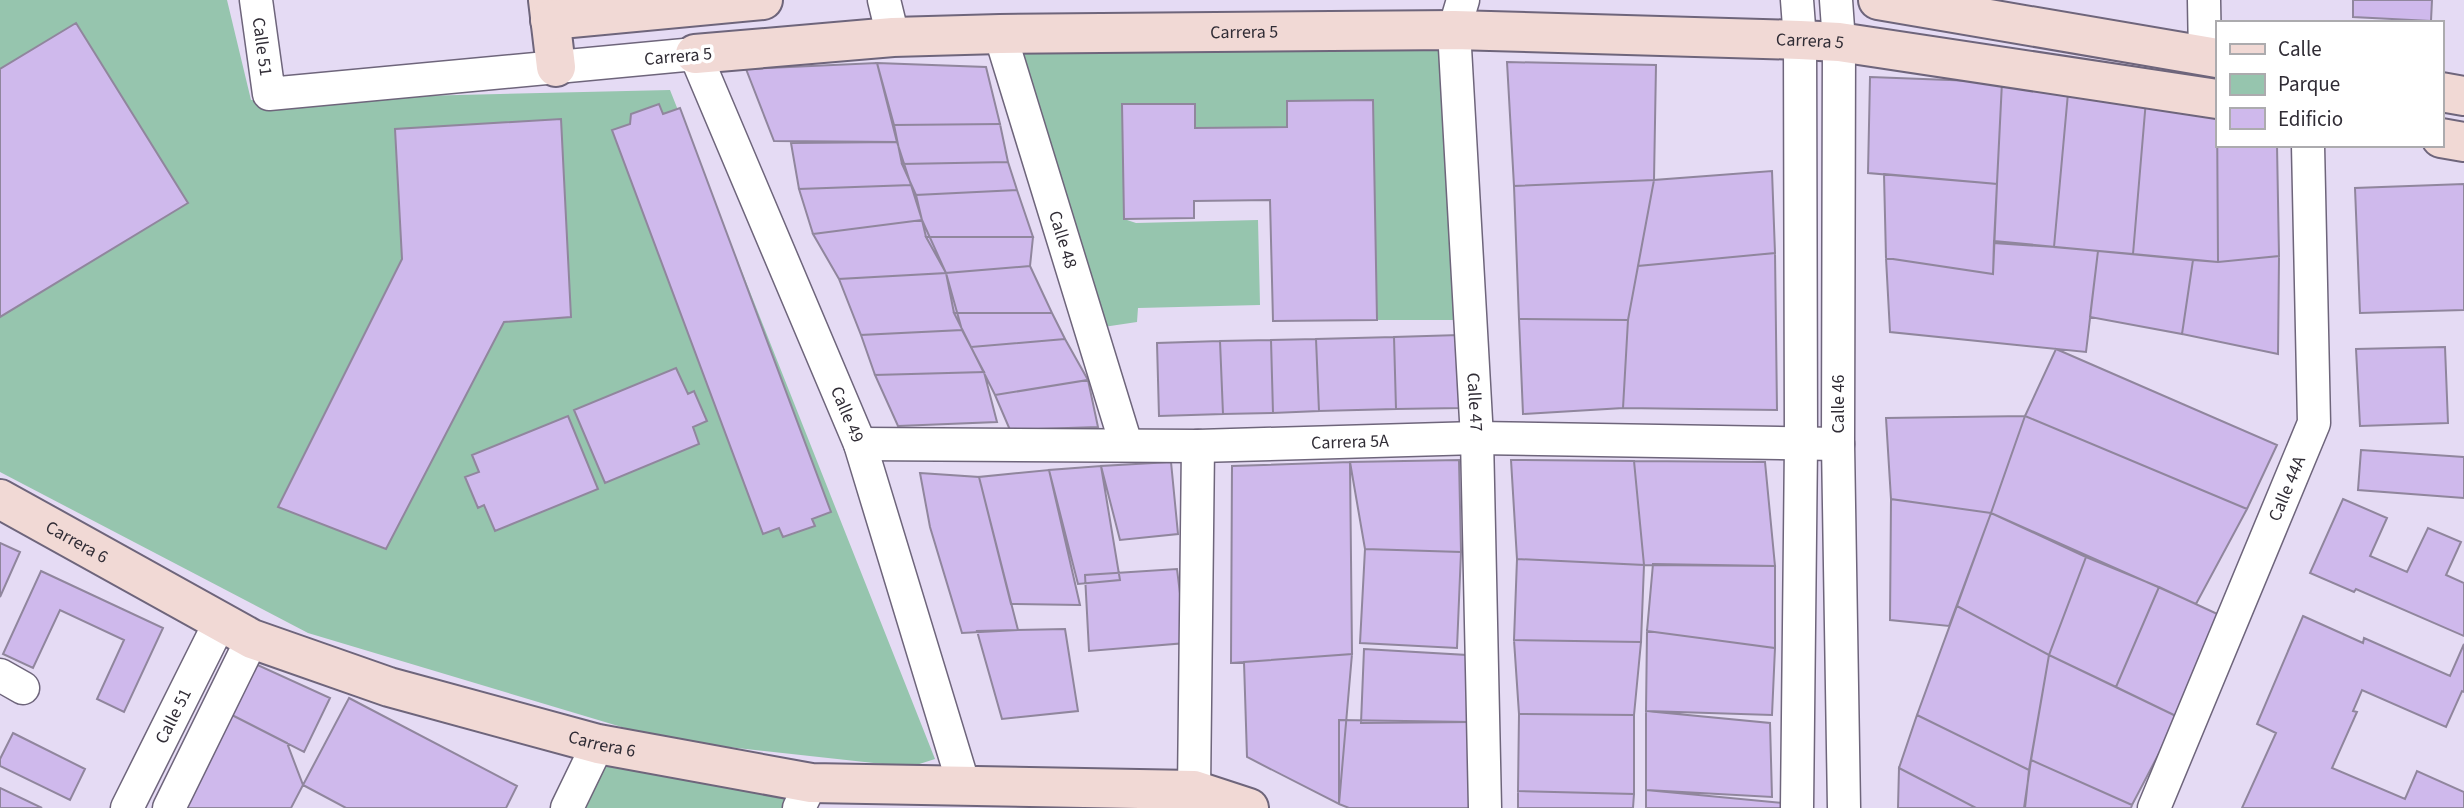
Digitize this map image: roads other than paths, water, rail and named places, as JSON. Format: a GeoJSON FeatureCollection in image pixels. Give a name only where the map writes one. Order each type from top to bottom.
{"type":"FeatureCollection","features":[{"type":"Feature","properties":{"kind":"street","name":"Calle 51"},"geometry":{"type":"LineString","coordinates":[[256,0],[269,94]]}},
{"type":"Feature","properties":{"kind":"street"},"geometry":{"type":"LineString","coordinates":[[556,67],[549,10],[763,0]]}},
{"type":"Feature","properties":{"kind":"street"},"geometry":{"type":"LineString","coordinates":[[884,0],[893,37]]}},
{"type":"Feature","properties":{"kind":"street"},"geometry":{"type":"LineString","coordinates":[[1797,0],[1800,40],[1801,444],[1797,808]]}},
{"type":"Feature","properties":{"kind":"street","name":"Calle 46"},"geometry":{"type":"LineString","coordinates":[[1836,0],[1839,42],[1838,444],[1844,808]]}},
{"type":"Feature","properties":{"kind":"street"},"geometry":{"type":"LineString","coordinates":[[1878,0],[2211,58],[2204,0]]}},
{"type":"Feature","properties":{"kind":"street","name":"Carrera 5"},"geometry":{"type":"LineString","coordinates":[[269,94],[893,37],[1458,15],[1839,42],[2216,99]]}},
{"type":"Feature","properties":{"kind":"street","name":"Calle 47"},"geometry":{"type":"LineString","coordinates":[[1458,15],[1477,438],[1485,808]]}},
{"type":"Feature","properties":{"kind":"street","name":"Calle 48"},"geometry":{"type":"LineString","coordinates":[[1000,34],[1126,444]]}},
{"type":"Feature","properties":{"kind":"street","name":"Calle 49"},"geometry":{"type":"LineString","coordinates":[[695,54],[860,444],[964,786]]}},
{"type":"Feature","properties":{"kind":"street"},"geometry":{"type":"LineString","coordinates":[[2443,93],[2464,96]]}},
{"type":"Feature","properties":{"kind":"street"},"geometry":{"type":"LineString","coordinates":[[2443,138],[2464,142]]}},
{"type":"Feature","properties":{"kind":"street","name":"Calle 44A"},"geometry":{"type":"LineString","coordinates":[[2154,808],[2314,423],[2308,147]]}},
{"type":"Feature","properties":{"kind":"street","name":"Carrera 5A"},"geometry":{"type":"LineString","coordinates":[[860,444],[1198,446],[1477,438],[1838,444]]}},
{"type":"Feature","properties":{"kind":"street"},"geometry":{"type":"LineString","coordinates":[[1194,790],[1198,446]]}},
{"type":"Feature","properties":{"kind":"street","name":"Carrera 6"},"geometry":{"type":"LineString","coordinates":[[0,499],[236,631],[389,687],[598,744],[805,796],[964,786],[1044,798],[1194,790],[1249,808]]}},
{"type":"Feature","properties":{"kind":"street","name":"Calle 51"},"geometry":{"type":"LineString","coordinates":[[127,808],[236,631]]}},
{"type":"Feature","properties":{"kind":"street"},"geometry":{"type":"LineString","coordinates":[[169,808],[236,631]]}},
{"type":"Feature","properties":{"kind":"street"},"geometry":{"type":"LineString","coordinates":[[567,808],[598,744]]}}]}
